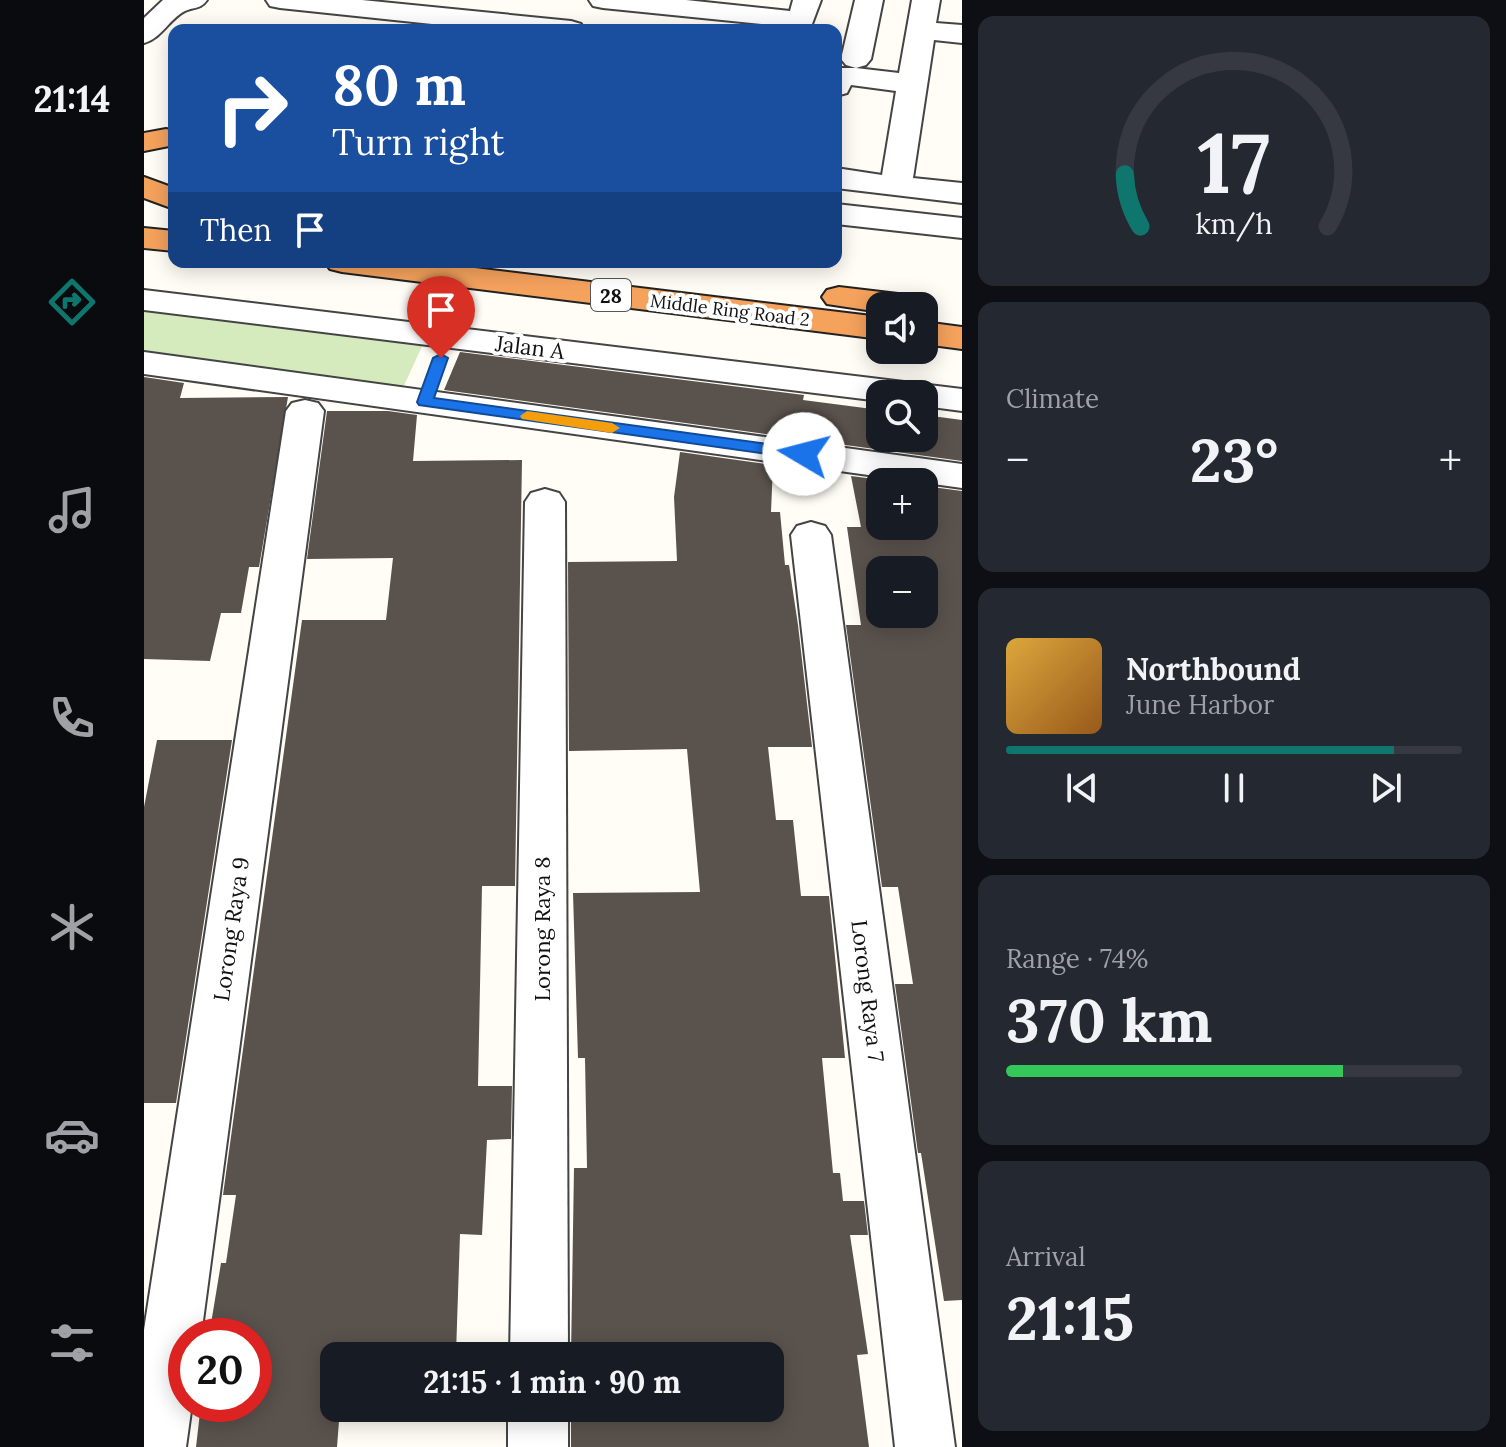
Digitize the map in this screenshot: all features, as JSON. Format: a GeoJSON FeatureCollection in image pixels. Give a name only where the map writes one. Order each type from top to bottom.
{"type":"FeatureCollection","features":[{"type":"Feature","properties":{"kind":"highway"},"geometry":{"type":"LineString","coordinates":[[144,187],[168,197]]}},
{"type":"Feature","properties":{"kind":"highway"},"geometry":{"type":"LineString","coordinates":[[144,214],[161,237]]}},
{"type":"Feature","properties":{"kind":"highway","name":"Middle Ring Road 2"},"geometry":{"type":"LineString","coordinates":[[391,268],[866,326]]}},
{"type":"Feature","properties":{"kind":"highway","name":"Middle Ring Road 2"},"geometry":{"type":"LineString","coordinates":[[603,268],[866,300]]}},
{"type":"Feature","properties":{"kind":"highway"},"geometry":{"type":"LineString","coordinates":[[938,309],[962,312]]}},
{"type":"Feature","properties":{"kind":"highway"},"geometry":{"type":"LineString","coordinates":[[938,335],[962,338]]}},
{"type":"Feature","properties":{"kind":"street"},"geometry":{"type":"LineString","coordinates":[[144,34],[173,6],[193,0]]}},
{"type":"Feature","properties":{"kind":"street"},"geometry":{"type":"LineString","coordinates":[[275,24],[272,12],[278,0],[409,22],[461,24]]}},
{"type":"Feature","properties":{"kind":"street"},"geometry":{"type":"LineString","coordinates":[[540,24],[551,0]]}},
{"type":"Feature","properties":{"kind":"street"},"geometry":{"type":"LineString","coordinates":[[603,0],[672,3],[790,19],[802,18],[807,0]]}},
{"type":"Feature","properties":{"kind":"street"},"geometry":{"type":"LineString","coordinates":[[869,0],[846,58],[914,74]]}},
{"type":"Feature","properties":{"kind":"street"},"geometry":{"type":"LineString","coordinates":[[896,186],[926,0]]}},
{"type":"Feature","properties":{"kind":"street"},"geometry":{"type":"LineString","coordinates":[[920,30],[962,34]]}},
{"type":"Feature","properties":{"kind":"street"},"geometry":{"type":"LineString","coordinates":[[842,76],[914,74]]}},
{"type":"Feature","properties":{"kind":"street"},"geometry":{"type":"LineString","coordinates":[[842,179],[962,193]]}},
{"type":"Feature","properties":{"kind":"street"},"geometry":{"type":"LineString","coordinates":[[842,215],[962,228]]}},
{"type":"Feature","properties":{"kind":"street","name":"Jalan A"},"geometry":{"type":"LineString","coordinates":[[144,300],[437,369],[866,391]]}},
{"type":"Feature","properties":{"kind":"street"},"geometry":{"type":"LineString","coordinates":[[144,363],[437,369],[962,476]]}},
{"type":"Feature","properties":{"kind":"street"},"geometry":{"type":"LineString","coordinates":[[938,397],[962,400]]}},
{"type":"Feature","properties":{"kind":"street","name":"Lorong Raya 9"},"geometry":{"type":"LineString","coordinates":[[156,1447],[305,411]]}},
{"type":"Feature","properties":{"kind":"street","name":"Lorong Raya 8"},"geometry":{"type":"LineString","coordinates":[[539,1342],[545,502]]}},
{"type":"Feature","properties":{"kind":"street","name":"Lorong Raya 7"},"geometry":{"type":"LineString","coordinates":[[811,535],[925,1447]]}},
{"type":"Feature","properties":{"kind":"street"},"geometry":{"type":"LineString","coordinates":[[538,1422],[538,1447]]}},
{"type":"Feature","properties":{"kind":"green space"},"geometry":{"type":"Polygon","coordinates":[[[144,306],[424,342],[402,390],[144,356],[144,306]]]}},
{"type":"Feature","properties":{"kind":"building"},"geometry":{"type":"Polygon","coordinates":[[[460,352],[804,395],[803,400],[866,408],[866,448],[444,390],[460,352]]]}},
{"type":"Feature","properties":{"kind":"building"},"geometry":{"type":"Polygon","coordinates":[[[144,377],[184,383],[180,398],[288,397],[259,567],[249,567],[241,613],[221,613],[210,661],[144,659],[144,377]]]}},
{"type":"Feature","properties":{"kind":"building"},"geometry":{"type":"Polygon","coordinates":[[[327,411],[388,411],[417,415],[413,461],[522,460],[515,886],[482,886],[478,1086],[512,1086],[511,1139],[487,1140],[482,1235],[460,1234],[456,1342],[320,1342],[320,1422],[339,1422],[337,1447],[196,1447],[199,1422],[272,1422],[272,1318],[212,1318],[221,1263],[226,1263],[236,1195],[223,1195],[302,620],[386,620],[393,558],[307,559],[327,411]]]}},
{"type":"Feature","properties":{"kind":"building"},"geometry":{"type":"Polygon","coordinates":[[[938,417],[962,420],[962,461],[896,452],[938,452],[938,417]]]}},
{"type":"Feature","properties":{"kind":"building"},"geometry":{"type":"Polygon","coordinates":[[[680,452],[773,465],[771,512],[780,512],[785,565],[789,565],[798,625],[812,747],[768,747],[776,820],[793,820],[801,896],[829,896],[845,1058],[822,1058],[833,1173],[840,1173],[843,1201],[864,1201],[868,1235],[850,1235],[868,1354],[857,1355],[869,1447],[571,1447],[571,1422],[784,1422],[784,1342],[571,1342],[574,1168],[587,1168],[585,1058],[578,1058],[573,893],[700,892],[687,749],[569,751],[568,562],[677,561],[674,497],[680,452]]]}},
{"type":"Feature","properties":{"kind":"building"},"geometry":{"type":"Polygon","coordinates":[[[851,476],[866,478],[866,540],[938,540],[938,488],[962,491],[962,1300],[944,1301],[921,1153],[918,1153],[895,984],[913,984],[898,887],[882,887],[846,625],[861,625],[847,527],[861,527],[851,476]]]}},
{"type":"Feature","properties":{"kind":"building"},"geometry":{"type":"Polygon","coordinates":[[[157,740],[232,740],[176,1103],[144,1103],[144,807],[157,740]]]}},
{"type":"Feature","properties":{"kind":"slow traffic"},"geometry":{"type":"LineString","coordinates":[[527,416],[612,428]]}},
{"type":"Feature","properties":{"kind":"route"},"geometry":{"type":"LineString","coordinates":[[441,358],[425,402],[804,454]]}}]}
